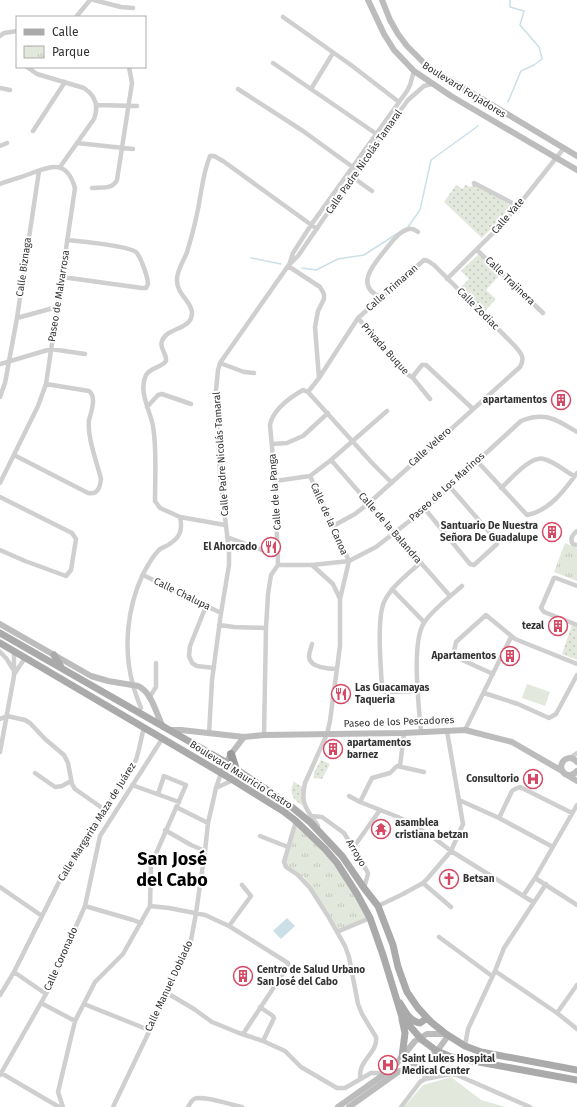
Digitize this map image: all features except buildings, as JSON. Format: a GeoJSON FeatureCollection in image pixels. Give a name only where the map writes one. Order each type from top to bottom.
{"type":"FeatureCollection","features":[{"type":"Feature","properties":{"kind":"highway"},"geometry":{"type":"LineString","coordinates":[[231,754],[236,770]]}},
{"type":"Feature","properties":{"kind":"main road","name":"Boulevard Forjadores"},"geometry":{"type":"LineString","coordinates":[[368,0],[384,34],[394,50],[414,71],[432,84],[577,170]]}},
{"type":"Feature","properties":{"kind":"main road","name":"Boulevard Forjadores"},"geometry":{"type":"LineString","coordinates":[[382,0],[390,20],[398,34],[407,46],[427,66],[577,156]]}},
{"type":"Feature","properties":{"kind":"main road"},"geometry":{"type":"LineString","coordinates":[[0,624],[91,676],[108,681],[141,687],[149,698],[166,729]]}},
{"type":"Feature","properties":{"kind":"main road","name":"Boulevard Mauricio Castro"},"geometry":{"type":"LineString","coordinates":[[0,633],[226,763],[288,804],[322,833],[342,856],[378,906],[393,945],[398,967],[407,992],[430,1022],[447,1035],[465,1046],[481,1052],[577,1070]]}},
{"type":"Feature","properties":{"kind":"main road","name":"Boulevard Mauricio Castro"},"geometry":{"type":"LineString","coordinates":[[0,643],[232,780],[283,811],[296,821],[337,863],[357,894],[370,918],[402,1017],[420,1038],[437,1051],[451,1057],[464,1060],[577,1080]]}},
{"type":"Feature","properties":{"kind":"main road"},"geometry":{"type":"LineString","coordinates":[[54,655],[62,668]]}},
{"type":"Feature","properties":{"kind":"main road","name":"Paseo de los Pescadores"},"geometry":{"type":"LineString","coordinates":[[166,729],[244,737],[264,735],[404,733],[465,730],[512,742],[577,781]]}},
{"type":"Feature","properties":{"kind":"main road"},"geometry":{"type":"LineString","coordinates":[[221,774],[231,754],[244,737]]}},
{"type":"Feature","properties":{"kind":"main road"},"geometry":{"type":"LineString","coordinates":[[548,763],[563,761],[570,758],[576,760],[577,762]]}},
{"type":"Feature","properties":{"kind":"main road"},"geometry":{"type":"LineString","coordinates":[[563,761],[561,767],[565,773],[572,775],[577,771]]}},
{"type":"Feature","properties":{"kind":"main road"},"geometry":{"type":"LineString","coordinates":[[396,996],[411,1019],[415,1022],[420,1023],[427,1018]]}},
{"type":"Feature","properties":{"kind":"main road"},"geometry":{"type":"LineString","coordinates":[[402,1017],[405,1033],[402,1057]]}},
{"type":"Feature","properties":{"kind":"main road"},"geometry":{"type":"LineString","coordinates":[[338,1107],[393,1068],[415,1041],[427,1034],[447,1035],[437,1051],[422,1061],[398,1072],[349,1107]]}},
{"type":"Feature","properties":{"kind":"street"},"geometry":{"type":"LineString","coordinates":[[77,16],[90,0]]}},
{"type":"Feature","properties":{"kind":"street"},"geometry":{"type":"LineString","coordinates":[[94,0],[133,8]]}},
{"type":"Feature","properties":{"kind":"street"},"geometry":{"type":"LineString","coordinates":[[283,17],[404,106]]}},
{"type":"Feature","properties":{"kind":"street"},"geometry":{"type":"LineString","coordinates":[[0,36],[16,31]]}},
{"type":"Feature","properties":{"kind":"street"},"geometry":{"type":"LineString","coordinates":[[311,89],[333,53]]}},
{"type":"Feature","properties":{"kind":"street"},"geometry":{"type":"LineString","coordinates":[[273,63],[381,137]]}},
{"type":"Feature","properties":{"kind":"street"},"geometry":{"type":"LineString","coordinates":[[0,184],[50,167],[60,167],[94,119],[96,111],[97,105],[90,92],[84,88],[38,74],[29,68]]}},
{"type":"Feature","properties":{"kind":"street"},"geometry":{"type":"LineString","coordinates":[[92,188],[110,187],[114,185],[117,180],[132,83],[129,68]]}},
{"type":"Feature","properties":{"kind":"street","name":"Calle Padre Nicolás Tamaral"},"geometry":{"type":"LineString","coordinates":[[288,266],[293,253],[310,225],[355,168],[376,134],[410,85],[414,71]]}},
{"type":"Feature","properties":{"kind":"street"},"geometry":{"type":"LineString","coordinates":[[33,131],[64,82]]}},
{"type":"Feature","properties":{"kind":"street","name":"Calle Padre Nicolás Tamaral"},"geometry":{"type":"LineString","coordinates":[[355,168],[415,93],[424,86],[432,84]]}},
{"type":"Feature","properties":{"kind":"street"},"geometry":{"type":"LineString","coordinates":[[0,88],[10,90]]}},
{"type":"Feature","properties":{"kind":"street"},"geometry":{"type":"LineString","coordinates":[[238,89],[355,168]]}},
{"type":"Feature","properties":{"kind":"street"},"geometry":{"type":"LineString","coordinates":[[97,105],[138,106]]}},
{"type":"Feature","properties":{"kind":"street"},"geometry":{"type":"LineString","coordinates":[[0,146],[7,143]]}},
{"type":"Feature","properties":{"kind":"street"},"geometry":{"type":"LineString","coordinates":[[78,143],[133,149]]}},
{"type":"Feature","properties":{"kind":"street","name":"Calle Yate"},"geometry":{"type":"LineString","coordinates":[[447,278],[477,250],[518,206],[564,148]]}},
{"type":"Feature","properties":{"kind":"street"},"geometry":{"type":"LineString","coordinates":[[225,525],[180,517],[160,508],[155,501],[155,448],[152,426],[143,389],[145,379],[149,371],[166,361],[161,343],[164,338],[167,334],[188,322],[192,314],[191,307],[181,294],[176,280],[187,251],[197,212],[204,175],[210,156],[214,156],[223,161],[316,229]]}},
{"type":"Feature","properties":{"kind":"street","name":"Paseo de Malvarrosa"},"geometry":{"type":"LineString","coordinates":[[0,483],[38,406],[46,384],[75,188],[73,180],[68,173],[60,167]]}},
{"type":"Feature","properties":{"kind":"street","name":"Calle Biznaga"},"geometry":{"type":"LineString","coordinates":[[0,397],[5,383],[17,318],[39,171]]}},
{"type":"Feature","properties":{"kind":"street"},"geometry":{"type":"LineString","coordinates":[[350,175],[372,191]]}},
{"type":"Feature","properties":{"kind":"street","name":"Calle Padre Nicolás Tamaral"},"geometry":{"type":"LineString","coordinates":[[209,734],[219,625],[229,565],[229,551],[220,475],[216,390],[218,370],[220,363],[288,266],[298,256],[350,175]]}},
{"type":"Feature","properties":{"kind":"street"},"geometry":{"type":"LineString","coordinates":[[474,183],[518,206]]}},
{"type":"Feature","properties":{"kind":"street"},"geometry":{"type":"LineString","coordinates":[[380,297],[372,293],[369,287],[368,275],[371,268],[400,234],[410,229],[418,232]]}},
{"type":"Feature","properties":{"kind":"street"},"geometry":{"type":"LineString","coordinates":[[62,277],[146,288],[148,282],[137,253],[131,250],[106,245],[67,240]]}},
{"type":"Feature","properties":{"kind":"street","name":"Calle Trajinera"},"geometry":{"type":"LineString","coordinates":[[477,250],[543,312]]}},
{"type":"Feature","properties":{"kind":"street","name":"Calle Trimaran"},"geometry":{"type":"LineString","coordinates":[[308,392],[320,378],[358,318],[380,297],[426,260]]}},
{"type":"Feature","properties":{"kind":"street","name":"Calle Zodiac"},"geometry":{"type":"LineString","coordinates":[[426,260],[434,265],[514,345],[523,357],[523,362]]}},
{"type":"Feature","properties":{"kind":"street"},"geometry":{"type":"LineString","coordinates":[[288,266],[320,287],[324,294],[324,299],[318,311],[315,327],[320,378]]}},
{"type":"Feature","properties":{"kind":"street"},"geometry":{"type":"LineString","coordinates":[[17,318],[57,307]]}},
{"type":"Feature","properties":{"kind":"street","name":"Privada Buque"},"geometry":{"type":"LineString","coordinates":[[358,318],[404,372],[413,378],[430,399]]}},
{"type":"Feature","properties":{"kind":"street"},"geometry":{"type":"LineString","coordinates":[[0,364],[51,349],[85,354]]}},
{"type":"Feature","properties":{"kind":"street","name":"Calle Velero"},"geometry":{"type":"LineString","coordinates":[[333,526],[355,514],[369,503],[520,367],[523,362]]}},
{"type":"Feature","properties":{"kind":"street"},"geometry":{"type":"LineString","coordinates":[[220,363],[244,372],[254,373]]}},
{"type":"Feature","properties":{"kind":"street"},"geometry":{"type":"LineString","coordinates":[[413,378],[422,365],[426,365],[473,409]]}},
{"type":"Feature","properties":{"kind":"street"},"geometry":{"type":"LineString","coordinates":[[14,455],[88,493],[92,494],[96,492],[100,486],[100,479],[89,428],[94,397],[92,392],[46,384]]}},
{"type":"Feature","properties":{"kind":"street","name":"Calle de la Panga"},"geometry":{"type":"LineString","coordinates":[[264,735],[266,628],[269,583],[271,575],[278,565],[275,481],[270,425],[271,418],[275,412],[298,393],[303,390],[308,392]]}},
{"type":"Feature","properties":{"kind":"street"},"geometry":{"type":"LineString","coordinates":[[308,392],[392,483]]}},
{"type":"Feature","properties":{"kind":"street"},"geometry":{"type":"LineString","coordinates":[[147,407],[158,395],[162,394],[191,404]]}},
{"type":"Feature","properties":{"kind":"street"},"geometry":{"type":"LineString","coordinates":[[275,481],[310,476],[353,442],[387,411]]}},
{"type":"Feature","properties":{"kind":"street"},"geometry":{"type":"LineString","coordinates":[[272,444],[287,443],[303,436],[328,413]]}},
{"type":"Feature","properties":{"kind":"street","name":"Paseo de Los Marinos"},"geometry":{"type":"LineString","coordinates":[[278,565],[312,565],[349,561],[376,547],[450,487],[521,421],[531,417],[542,416],[552,418],[563,423],[577,432]]}},
{"type":"Feature","properties":{"kind":"street"},"geometry":{"type":"LineString","coordinates":[[478,461],[501,488],[527,516],[544,510],[564,490],[576,474],[549,461],[538,458],[531,460],[501,488]]}},
{"type":"Feature","properties":{"kind":"street","name":"Calle de la Balandra"},"geometry":{"type":"LineString","coordinates":[[331,460],[450,596]]}},
{"type":"Feature","properties":{"kind":"street","name":"Calle de la Canoa"},"geometry":{"type":"LineString","coordinates":[[310,476],[349,561]]}},
{"type":"Feature","properties":{"kind":"street"},"geometry":{"type":"LineString","coordinates":[[424,509],[470,564],[474,565],[497,544],[497,542],[450,487]]}},
{"type":"Feature","properties":{"kind":"street"},"geometry":{"type":"LineString","coordinates":[[0,497],[72,533],[76,539],[71,570],[66,576],[25,562],[0,550]]}},
{"type":"Feature","properties":{"kind":"street"},"geometry":{"type":"LineString","coordinates":[[141,708],[133,685],[129,660],[128,632],[135,595],[143,575],[158,550],[178,537],[182,526],[180,517]]}},
{"type":"Feature","properties":{"kind":"street"},"geometry":{"type":"LineString","coordinates":[[577,531],[572,539],[573,544],[577,545]]}},
{"type":"Feature","properties":{"kind":"street"},"geometry":{"type":"LineString","coordinates":[[227,537],[278,556]]}},
{"type":"Feature","properties":{"kind":"street"},"geometry":{"type":"LineString","coordinates":[[322,833],[305,808],[303,798],[305,783],[327,734],[330,721],[340,646],[340,599],[349,561]]}},
{"type":"Feature","properties":{"kind":"street"},"geometry":{"type":"LineString","coordinates":[[418,691],[385,692],[382,688],[380,616],[384,602],[392,588],[420,563]]}},
{"type":"Feature","properties":{"kind":"street"},"geometry":{"type":"LineString","coordinates":[[312,565],[324,574],[333,584],[340,599]]}},
{"type":"Feature","properties":{"kind":"street","name":"Calle Chalupa"},"geometry":{"type":"LineString","coordinates":[[143,575],[221,613]]}},
{"type":"Feature","properties":{"kind":"street"},"geometry":{"type":"LineString","coordinates":[[577,586],[554,578],[542,608],[544,612],[577,625]]}},
{"type":"Feature","properties":{"kind":"street"},"geometry":{"type":"LineString","coordinates":[[421,732],[417,645],[420,630],[424,622],[462,586]]}},
{"type":"Feature","properties":{"kind":"street"},"geometry":{"type":"LineString","coordinates":[[392,588],[424,622]]}},
{"type":"Feature","properties":{"kind":"street"},"geometry":{"type":"LineString","coordinates":[[206,606],[189,652],[192,663],[197,666],[214,668]]}},
{"type":"Feature","properties":{"kind":"street"},"geometry":{"type":"LineString","coordinates":[[493,674],[456,657],[454,651],[456,642],[486,615],[511,637],[577,664]]}},
{"type":"Feature","properties":{"kind":"street"},"geometry":{"type":"LineString","coordinates":[[219,625],[266,628]]}},
{"type":"Feature","properties":{"kind":"street"},"geometry":{"type":"LineString","coordinates":[[465,730],[511,637]]}},
{"type":"Feature","properties":{"kind":"street"},"geometry":{"type":"LineString","coordinates":[[312,644],[309,658],[311,662],[318,666],[337,669]]}},
{"type":"Feature","properties":{"kind":"street"},"geometry":{"type":"LineString","coordinates":[[0,752],[14,676],[14,651]]}},
{"type":"Feature","properties":{"kind":"street"},"geometry":{"type":"LineString","coordinates":[[0,652],[14,670]]}},
{"type":"Feature","properties":{"kind":"street"},"geometry":{"type":"LineString","coordinates":[[14,676],[25,658]]}},
{"type":"Feature","properties":{"kind":"street"},"geometry":{"type":"LineString","coordinates":[[149,698],[156,686],[156,663]]}},
{"type":"Feature","properties":{"kind":"street"},"geometry":{"type":"LineString","coordinates":[[484,693],[518,704],[549,718],[556,714],[577,675]]}},
{"type":"Feature","properties":{"kind":"street"},"geometry":{"type":"LineString","coordinates":[[0,718],[7,716],[25,720],[30,723],[45,739],[64,755],[68,763],[71,781],[75,789],[105,810]]}},
{"type":"Feature","properties":{"kind":"street","name":"Calle Margarita Maza de Juárez"},"geometry":{"type":"LineString","coordinates":[[0,994],[2,988],[14,972],[64,872],[92,831],[136,760],[140,749],[143,731]]}},
{"type":"Feature","properties":{"kind":"street"},"geometry":{"type":"LineString","coordinates":[[378,906],[423,883],[451,851],[463,824],[447,731]]}},
{"type":"Feature","properties":{"kind":"street"},"geometry":{"type":"LineString","coordinates":[[400,766],[404,733]]}},
{"type":"Feature","properties":{"kind":"street","name":"Calle Margarita Maza de Juárez"},"geometry":{"type":"LineString","coordinates":[[100,836],[162,739]]}},
{"type":"Feature","properties":{"kind":"street"},"geometry":{"type":"LineString","coordinates":[[570,758],[577,752]]}},
{"type":"Feature","properties":{"kind":"street"},"geometry":{"type":"LineString","coordinates":[[360,802],[372,778],[390,773],[397,766],[424,772]]}},
{"type":"Feature","properties":{"kind":"street"},"geometry":{"type":"LineString","coordinates":[[35,773],[51,786],[55,787],[62,786],[71,781]]}},
{"type":"Feature","properties":{"kind":"street","name":"Calle Manuel Doblado"},"geometry":{"type":"LineString","coordinates":[[113,1107],[190,946],[208,823],[216,788],[221,774]]}},
{"type":"Feature","properties":{"kind":"street"},"geometry":{"type":"LineString","coordinates":[[63,1107],[58,1092],[75,1020],[98,979],[123,954],[150,906],[151,867],[165,830],[186,785],[164,776],[158,794]]}},
{"type":"Feature","properties":{"kind":"street"},"geometry":{"type":"LineString","coordinates":[[216,788],[232,780]]}},
{"type":"Feature","properties":{"kind":"street"},"geometry":{"type":"LineString","coordinates":[[132,785],[179,802]]}},
{"type":"Feature","properties":{"kind":"street"},"geometry":{"type":"LineString","coordinates":[[499,818],[512,792],[520,787],[572,813]]}},
{"type":"Feature","properties":{"kind":"street"},"geometry":{"type":"LineString","coordinates":[[349,796],[398,817],[430,835],[451,851],[533,902]]}},
{"type":"Feature","properties":{"kind":"street"},"geometry":{"type":"LineString","coordinates":[[460,800],[499,818],[553,847]]}},
{"type":"Feature","properties":{"kind":"street"},"geometry":{"type":"LineString","coordinates":[[523,896],[536,878],[577,805]]}},
{"type":"Feature","properties":{"kind":"street"},"geometry":{"type":"LineString","coordinates":[[176,808],[208,823]]}},
{"type":"Feature","properties":{"kind":"street"},"geometry":{"type":"LineString","coordinates":[[354,848],[380,810]]}},
{"type":"Feature","properties":{"kind":"street","name":"Arroyo"},"geometry":{"type":"LineString","coordinates":[[311,816],[322,817],[342,830],[368,874],[364,888]]}},
{"type":"Feature","properties":{"kind":"street"},"geometry":{"type":"LineString","coordinates":[[296,821],[284,862],[286,867],[298,875],[310,888],[345,946],[349,956],[358,1004],[362,1014],[376,1037],[374,1047],[362,1068],[360,1079]]}},
{"type":"Feature","properties":{"kind":"street"},"geometry":{"type":"LineString","coordinates":[[165,830],[205,851]]}},
{"type":"Feature","properties":{"kind":"street"},"geometry":{"type":"LineString","coordinates":[[92,831],[100,836]]}},
{"type":"Feature","properties":{"kind":"street","name":"Calle Coronado"},"geometry":{"type":"LineString","coordinates":[[0,1074],[46,994],[85,906],[100,836]]}},
{"type":"Feature","properties":{"kind":"street"},"geometry":{"type":"LineString","coordinates":[[260,836],[288,847]]}},
{"type":"Feature","properties":{"kind":"street"},"geometry":{"type":"LineString","coordinates":[[536,878],[577,905]]}},
{"type":"Feature","properties":{"kind":"street"},"geometry":{"type":"LineString","coordinates":[[423,883],[451,907]]}},
{"type":"Feature","properties":{"kind":"street"},"geometry":{"type":"LineString","coordinates":[[465,1046],[468,1029],[504,948],[546,884]]}},
{"type":"Feature","properties":{"kind":"street"},"geometry":{"type":"LineString","coordinates":[[229,926],[251,896],[242,886]]}},
{"type":"Feature","properties":{"kind":"street"},"geometry":{"type":"LineString","coordinates":[[0,887],[42,916]]}},
{"type":"Feature","properties":{"kind":"street"},"geometry":{"type":"LineString","coordinates":[[85,906],[140,923]]}},
{"type":"Feature","properties":{"kind":"street"},"geometry":{"type":"LineString","coordinates":[[150,906],[196,913],[229,926],[286,961],[288,964],[243,1034]]}},
{"type":"Feature","properties":{"kind":"street"},"geometry":{"type":"LineString","coordinates":[[337,932],[370,918]]}},
{"type":"Feature","properties":{"kind":"street"},"geometry":{"type":"LineString","coordinates":[[439,937],[492,976]]}},
{"type":"Feature","properties":{"kind":"street"},"geometry":{"type":"LineString","coordinates":[[495,971],[557,1013],[577,1029]]}},
{"type":"Feature","properties":{"kind":"street"},"geometry":{"type":"LineString","coordinates":[[14,972],[46,994]]}},
{"type":"Feature","properties":{"kind":"street"},"geometry":{"type":"LineString","coordinates":[[557,1013],[577,985]]}},
{"type":"Feature","properties":{"kind":"street"},"geometry":{"type":"LineString","coordinates":[[168,994],[194,1009],[212,1022],[263,1040],[285,1051],[301,1067],[337,1088],[345,1088],[371,1073],[386,1073]]}},
{"type":"Feature","properties":{"kind":"street"},"geometry":{"type":"LineString","coordinates":[[41,1003],[75,1020]]}},
{"type":"Feature","properties":{"kind":"street"},"geometry":{"type":"LineString","coordinates":[[84,1004],[149,1030]]}},
{"type":"Feature","properties":{"kind":"street"},"geometry":{"type":"LineString","coordinates":[[260,1007],[274,1018],[263,1040]]}},
{"type":"Feature","properties":{"kind":"street"},"geometry":{"type":"LineString","coordinates":[[422,1061],[425,1079]]}},
{"type":"Feature","properties":{"kind":"street"},"geometry":{"type":"LineString","coordinates":[[0,1074],[59,1107]]}},
{"type":"Feature","properties":{"kind":"street"},"geometry":{"type":"LineString","coordinates":[[401,1107],[420,1082],[425,1079],[451,1074],[457,1075],[530,1107]]}},
{"type":"Feature","properties":{"kind":"street"},"geometry":{"type":"LineString","coordinates":[[188,1107],[198,1098],[242,1107]]}},
{"type":"Feature","properties":{"kind":"green space"},"geometry":{"type":"Polygon","coordinates":[[[473,183],[512,206],[482,238],[444,202],[456,185],[463,189],[465,185],[471,187],[473,183]]]}},
{"type":"Feature","properties":{"kind":"green space"},"geometry":{"type":"Polygon","coordinates":[[[479,254],[499,276],[486,290],[496,299],[485,311],[460,288],[469,279],[461,271],[479,254]]]}},
{"type":"Feature","properties":{"kind":"green space"},"geometry":{"type":"Polygon","coordinates":[[[565,543],[577,548],[577,581],[554,572],[565,543]]]}},
{"type":"Feature","properties":{"kind":"green space"},"geometry":{"type":"Polygon","coordinates":[[[572,625],[577,627],[577,660],[562,654],[572,625]]]}},
{"type":"Feature","properties":{"kind":"green space"},"geometry":{"type":"Polygon","coordinates":[[[527,684],[550,692],[545,706],[522,698],[527,684]]]}},
{"type":"Feature","properties":{"kind":"green space"},"geometry":{"type":"Polygon","coordinates":[[[321,760],[330,764],[322,779],[314,778],[314,772],[321,760]]]}},
{"type":"Feature","properties":{"kind":"green space"},"geometry":{"type":"Polygon","coordinates":[[[294,782],[303,787],[302,805],[296,801],[292,795],[291,789],[294,782]]]}},
{"type":"Feature","properties":{"kind":"green space"},"geometry":{"type":"Polygon","coordinates":[[[297,825],[323,851],[353,891],[369,917],[338,930],[329,913],[304,877],[287,866],[286,862],[297,825]]]}},
{"type":"Feature","properties":{"kind":"green space"},"geometry":{"type":"Polygon","coordinates":[[[451,1077],[481,1100],[506,1107],[404,1107],[423,1085],[451,1077]]]}},
{"type":"Feature","properties":{"kind":"shaded area"},"geometry":{"type":"Polygon","coordinates":[[[287,918],[295,926],[281,939],[273,931],[287,918]]]}},
{"type":"Feature","properties":{"kind":"waterway"},"geometry":{"type":"LineString","coordinates":[[508,102],[521,71],[534,65],[542,59],[539,47],[520,25],[524,11],[510,7],[510,0]]}},
{"type":"Feature","properties":{"kind":"waterway"},"geometry":{"type":"LineString","coordinates":[[408,227],[420,210],[431,160],[478,126]]}},
{"type":"Feature","properties":{"kind":"waterway"},"geometry":{"type":"LineString","coordinates":[[302,268],[316,270],[338,259],[364,255],[398,233]]}},
{"type":"Feature","properties":{"kind":"waterway"},"geometry":{"type":"LineString","coordinates":[[251,258],[281,264]]}},
{"type":"Feature","properties":{"kind":"place","name":"apartamentos"},"geometry":{"type":"Point","coordinates":[561,400]}},
{"type":"Feature","properties":{"kind":"place","name":"Santuario De Nuestra Señora De Guadalupe"},"geometry":{"type":"Point","coordinates":[552,532]}},
{"type":"Feature","properties":{"kind":"place","name":"El Ahorcado"},"geometry":{"type":"Point","coordinates":[271,547]}},
{"type":"Feature","properties":{"kind":"place","name":"tezal"},"geometry":{"type":"Point","coordinates":[558,626]}},
{"type":"Feature","properties":{"kind":"place","name":"Apartamentos"},"geometry":{"type":"Point","coordinates":[510,656]}},
{"type":"Feature","properties":{"kind":"place","name":"Las Guacamayas Taqueria"},"geometry":{"type":"Point","coordinates":[341,694]}},
{"type":"Feature","properties":{"kind":"place","name":"apartamentos barnez"},"geometry":{"type":"Point","coordinates":[333,749]}},
{"type":"Feature","properties":{"kind":"place","name":"Consultorio"},"geometry":{"type":"Point","coordinates":[533,779]}},
{"type":"Feature","properties":{"kind":"place","name":"asamblea cristiana betzan"},"geometry":{"type":"Point","coordinates":[381,829]}},
{"type":"Feature","properties":{"kind":"place","name":"Betsan"},"geometry":{"type":"Point","coordinates":[449,879]}},
{"type":"Feature","properties":{"kind":"place","name":"Centro de Salud Urbano San José del Cabo"},"geometry":{"type":"Point","coordinates":[243,976]}},
{"type":"Feature","properties":{"kind":"place","name":"Saint Lukes Hospital Medical Center"},"geometry":{"type":"Point","coordinates":[388,1065]}},
{"type":"Feature","properties":{"kind":"district","name":"San José del Cabo"},"geometry":{"type":"Point","coordinates":[172,869]}}]}
